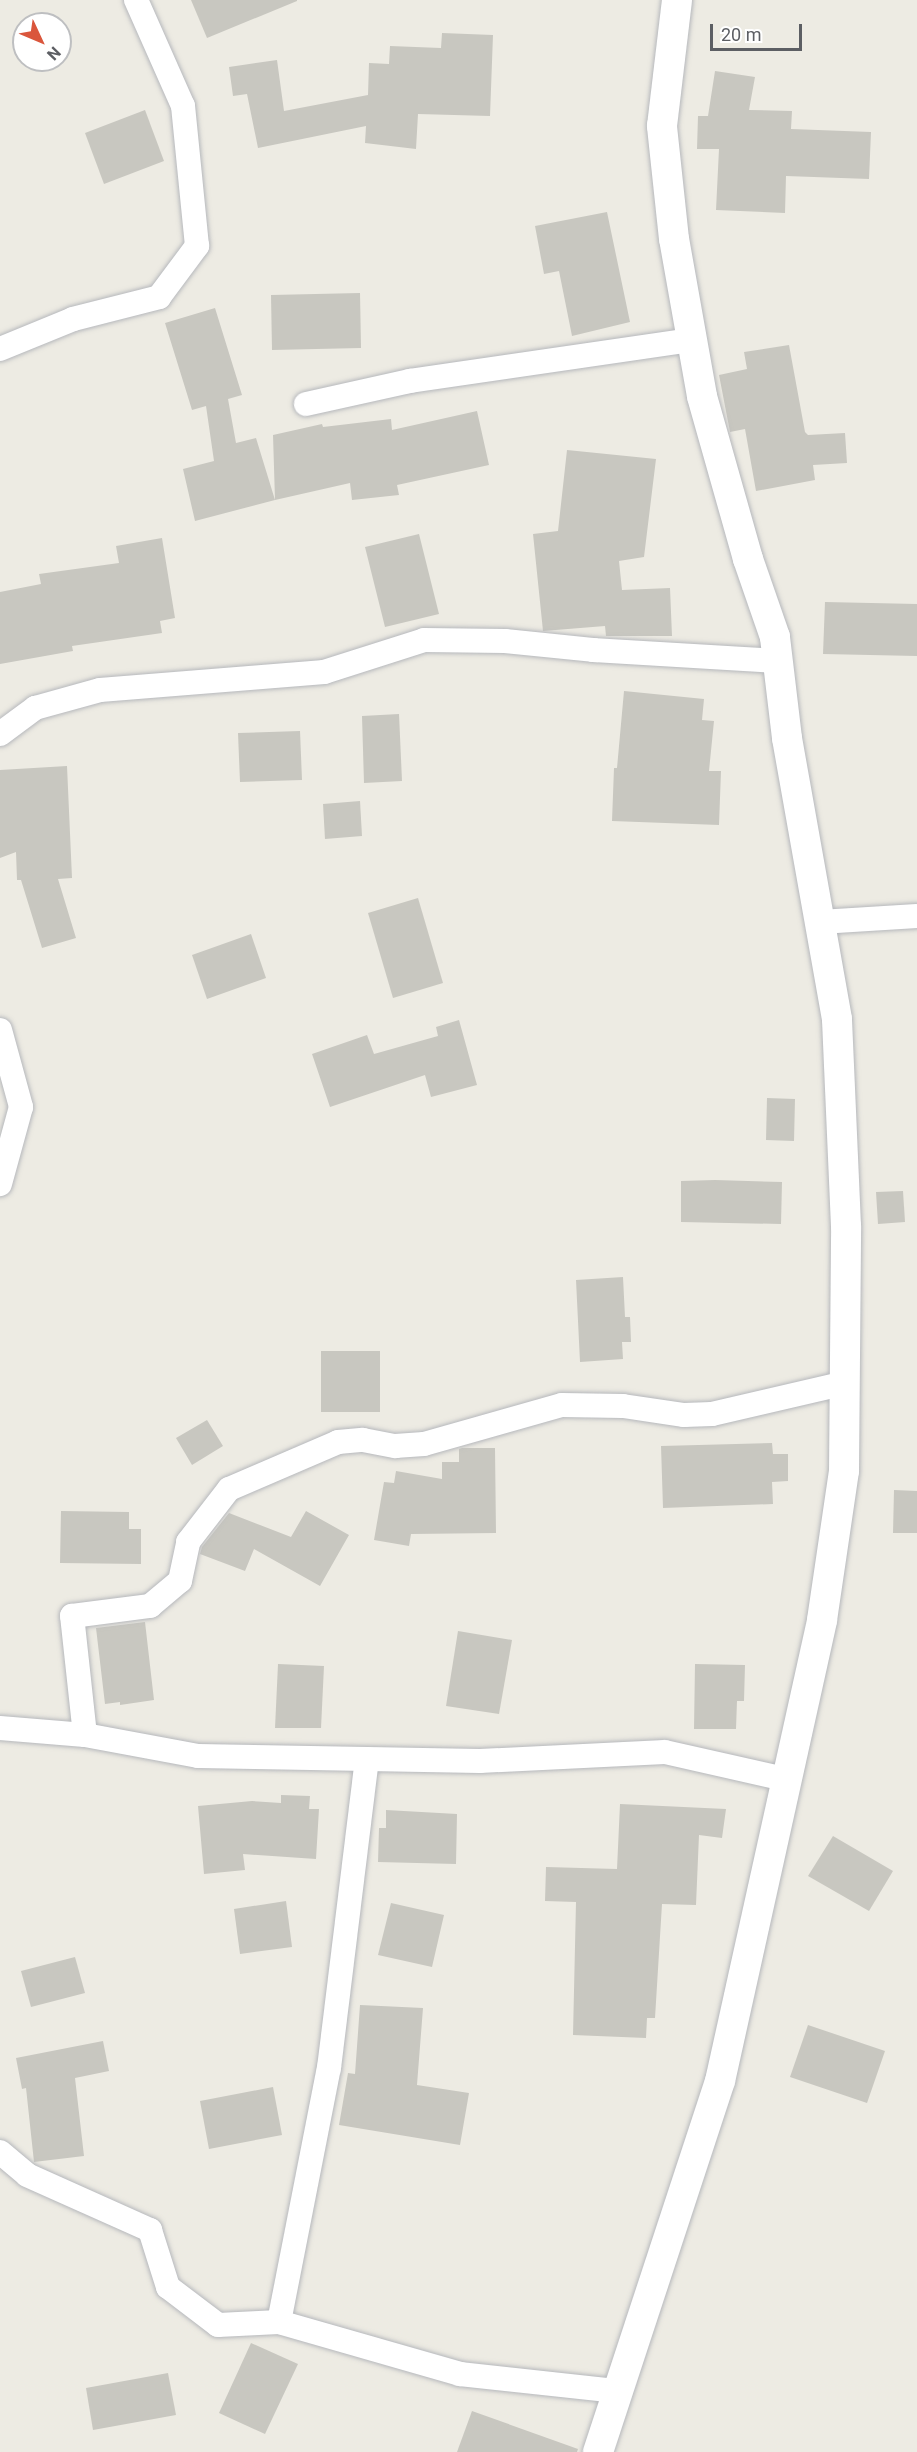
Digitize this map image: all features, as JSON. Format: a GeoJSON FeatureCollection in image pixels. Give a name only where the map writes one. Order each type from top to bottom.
{"type":"FeatureCollection","features":[{"type":"Feature","properties":{"kind":"street"},"geometry":{"type":"LineString","coordinates":[[0,349],[73,319],[159,297],[197,246],[183,106],[136,0]]}},
{"type":"Feature","properties":{"kind":"street"},"geometry":{"type":"LineString","coordinates":[[598,2452],[720,2081],[822,1620],[844,1471],[846,1226],[837,1019],[787,738],[775,636],[748,559],[702,396],[674,239],[662,126],[677,0]]}},
{"type":"Feature","properties":{"kind":"street"},"geometry":{"type":"LineString","coordinates":[[306,404],[410,381],[692,340]]}},
{"type":"Feature","properties":{"kind":"street"},"geometry":{"type":"LineString","coordinates":[[0,734],[35,708],[100,690],[324,672],[424,640],[505,641],[593,650],[778,661]]}},
{"type":"Feature","properties":{"kind":"street"},"geometry":{"type":"LineString","coordinates":[[820,922],[917,916]]}},
{"type":"Feature","properties":{"kind":"street"},"geometry":{"type":"LineString","coordinates":[[0,1030],[21,1107],[0,1184]]}},
{"type":"Feature","properties":{"kind":"street"},"geometry":{"type":"LineString","coordinates":[[85,1735],[72,1616],[150,1606],[180,1581],[188,1542],[229,1489],[338,1442],[363,1440],[395,1446],[424,1444],[562,1405],[623,1406],[684,1415],[712,1414],[845,1383]]}},
{"type":"Feature","properties":{"kind":"street"},"geometry":{"type":"LineString","coordinates":[[0,1728],[85,1735],[198,1756],[480,1761],[665,1752],[785,1779]]}},
{"type":"Feature","properties":{"kind":"street"},"geometry":{"type":"LineString","coordinates":[[279,2322],[330,2068],[367,1759]]}},
{"type":"Feature","properties":{"kind":"street"},"geometry":{"type":"LineString","coordinates":[[0,2152],[27,2175],[150,2230],[168,2287],[218,2325],[279,2322],[460,2374],[617,2391]]}},
{"type":"Feature","properties":{"kind":"building"},"geometry":{"type":"Polygon","coordinates":[[[191,0],[297,0],[297,1],[207,38],[191,0]]]}},
{"type":"Feature","properties":{"kind":"building"},"geometry":{"type":"Polygon","coordinates":[[[442,33],[493,35],[490,116],[418,114],[416,149],[365,143],[366,126],[258,148],[247,94],[233,96],[229,67],[277,60],[284,111],[368,95],[369,63],[389,64],[390,46],[441,48],[442,33]]]}},
{"type":"Feature","properties":{"kind":"building"},"geometry":{"type":"Polygon","coordinates":[[[715,71],[755,77],[749,110],[792,111],[791,129],[871,132],[869,179],[786,176],[785,213],[716,210],[719,149],[697,149],[698,116],[708,116],[715,71]]]}},
{"type":"Feature","properties":{"kind":"building"},"geometry":{"type":"Polygon","coordinates":[[[145,110],[164,161],[104,184],[85,133],[145,110]]]}},
{"type":"Feature","properties":{"kind":"building"},"geometry":{"type":"Polygon","coordinates":[[[607,212],[630,322],[572,336],[559,271],[544,274],[535,226],[607,212]]]}},
{"type":"Feature","properties":{"kind":"building"},"geometry":{"type":"Polygon","coordinates":[[[360,293],[361,348],[272,350],[271,295],[360,293]]]}},
{"type":"Feature","properties":{"kind":"building"},"geometry":{"type":"Polygon","coordinates":[[[215,308],[242,395],[228,399],[236,443],[256,438],[275,500],[195,521],[183,469],[214,461],[206,406],[192,410],[165,323],[215,308]]]}},
{"type":"Feature","properties":{"kind":"building"},"geometry":{"type":"Polygon","coordinates":[[[789,345],[805,432],[808,435],[845,433],[847,463],[813,465],[815,480],[756,491],[745,429],[730,432],[719,375],[747,369],[744,352],[789,345]]]}},
{"type":"Feature","properties":{"kind":"building"},"geometry":{"type":"Polygon","coordinates":[[[477,411],[489,465],[397,485],[399,495],[352,500],[350,483],[275,500],[273,435],[322,424],[323,427],[391,419],[392,430],[477,411]]]}},
{"type":"Feature","properties":{"kind":"building"},"geometry":{"type":"Polygon","coordinates":[[[567,450],[656,459],[644,557],[619,561],[622,590],[670,588],[672,636],[606,636],[605,626],[543,631],[533,534],[558,531],[567,450]]]}},
{"type":"Feature","properties":{"kind":"building"},"geometry":{"type":"Polygon","coordinates":[[[419,534],[439,614],[385,627],[365,547],[419,534]]]}},
{"type":"Feature","properties":{"kind":"building"},"geometry":{"type":"Polygon","coordinates":[[[162,538],[175,618],[160,621],[162,633],[72,646],[73,651],[0,664],[0,592],[41,584],[39,574],[119,563],[116,546],[162,538]]]}},
{"type":"Feature","properties":{"kind":"building"},"geometry":{"type":"Polygon","coordinates":[[[825,602],[917,604],[917,656],[823,654],[825,602]]]}},
{"type":"Feature","properties":{"kind":"building"},"geometry":{"type":"Polygon","coordinates":[[[624,691],[704,699],[702,720],[714,721],[709,771],[721,771],[719,825],[612,821],[614,768],[617,768],[624,691]]]}},
{"type":"Feature","properties":{"kind":"building"},"geometry":{"type":"Polygon","coordinates":[[[399,714],[402,781],[364,783],[362,716],[399,714]]]}},
{"type":"Feature","properties":{"kind":"building"},"geometry":{"type":"Polygon","coordinates":[[[300,731],[302,780],[240,782],[238,733],[300,731]]]}},
{"type":"Feature","properties":{"kind":"building"},"geometry":{"type":"Polygon","coordinates":[[[67,766],[72,878],[58,879],[76,938],[42,948],[21,880],[17,880],[16,852],[0,858],[0,770],[67,766]]]}},
{"type":"Feature","properties":{"kind":"building"},"geometry":{"type":"Polygon","coordinates":[[[360,801],[362,836],[325,839],[323,804],[360,801]]]}},
{"type":"Feature","properties":{"kind":"building"},"geometry":{"type":"Polygon","coordinates":[[[418,898],[443,983],[393,998],[368,913],[418,898]]]}},
{"type":"Feature","properties":{"kind":"building"},"geometry":{"type":"Polygon","coordinates":[[[251,934],[266,978],[207,999],[192,955],[251,934]]]}},
{"type":"Feature","properties":{"kind":"building"},"geometry":{"type":"Polygon","coordinates":[[[459,1020],[477,1085],[431,1097],[425,1075],[330,1107],[312,1054],[367,1035],[374,1054],[438,1036],[436,1027],[459,1020]]]}},
{"type":"Feature","properties":{"kind":"building"},"geometry":{"type":"Polygon","coordinates":[[[767,1098],[795,1099],[794,1141],[766,1140],[767,1098]]]}},
{"type":"Feature","properties":{"kind":"building"},"geometry":{"type":"Polygon","coordinates":[[[681,1181],[782,1182],[781,1224],[681,1222],[681,1181]]]}},
{"type":"Feature","properties":{"kind":"building"},"geometry":{"type":"Polygon","coordinates":[[[903,1191],[905,1222],[878,1224],[876,1192],[903,1191]]]}},
{"type":"Feature","properties":{"kind":"building"},"geometry":{"type":"Polygon","coordinates":[[[623,1277],[625,1317],[630,1317],[631,1342],[622,1342],[623,1359],[580,1362],[576,1280],[623,1277]]]}},
{"type":"Feature","properties":{"kind":"building"},"geometry":{"type":"Polygon","coordinates":[[[321,1351],[380,1351],[380,1412],[321,1412],[321,1351]]]}},
{"type":"Feature","properties":{"kind":"building"},"geometry":{"type":"Polygon","coordinates":[[[207,1420],[223,1446],[192,1465],[176,1438],[207,1420]]]}},
{"type":"Feature","properties":{"kind":"building"},"geometry":{"type":"Polygon","coordinates":[[[772,1443],[773,1454],[788,1454],[788,1481],[772,1482],[773,1504],[663,1508],[661,1446],[772,1443]]]}},
{"type":"Feature","properties":{"kind":"building"},"geometry":{"type":"Polygon","coordinates":[[[495,1448],[496,1533],[411,1534],[409,1546],[374,1540],[384,1482],[394,1483],[396,1471],[442,1479],[442,1462],[459,1462],[459,1449],[495,1448]]]}},
{"type":"Feature","properties":{"kind":"building"},"geometry":{"type":"Polygon","coordinates":[[[894,1490],[917,1491],[917,1533],[893,1533],[894,1490]]]}},
{"type":"Feature","properties":{"kind":"building"},"geometry":{"type":"Polygon","coordinates":[[[61,1511],[129,1512],[129,1529],[141,1529],[141,1564],[60,1563],[61,1511]]]}},
{"type":"Feature","properties":{"kind":"building"},"geometry":{"type":"Polygon","coordinates":[[[306,1511],[349,1535],[320,1586],[254,1549],[245,1571],[200,1554],[202,1547],[229,1513],[291,1537],[306,1511]]]}},
{"type":"Feature","properties":{"kind":"building"},"geometry":{"type":"Polygon","coordinates":[[[145,1622],[154,1700],[120,1705],[120,1702],[105,1704],[96,1628],[145,1622]]]}},
{"type":"Feature","properties":{"kind":"building"},"geometry":{"type":"Polygon","coordinates":[[[458,1631],[512,1640],[499,1714],[446,1706],[458,1631]]]}},
{"type":"Feature","properties":{"kind":"building"},"geometry":{"type":"Polygon","coordinates":[[[278,1664],[324,1666],[321,1728],[275,1728],[278,1664]]]}},
{"type":"Feature","properties":{"kind":"building"},"geometry":{"type":"Polygon","coordinates":[[[695,1664],[745,1665],[744,1701],[737,1701],[736,1729],[694,1729],[695,1664]]]}},
{"type":"Feature","properties":{"kind":"building"},"geometry":{"type":"Polygon","coordinates":[[[281,1795],[310,1796],[309,1809],[319,1809],[316,1859],[243,1854],[245,1870],[204,1874],[198,1806],[252,1801],[281,1803],[281,1795]]]}},
{"type":"Feature","properties":{"kind":"building"},"geometry":{"type":"Polygon","coordinates":[[[620,1804],[726,1809],[722,1838],[699,1835],[696,1905],[662,1904],[655,2018],[647,2018],[646,2038],[573,2035],[576,1902],[545,1901],[546,1867],[617,1869],[620,1804]]]}},
{"type":"Feature","properties":{"kind":"building"},"geometry":{"type":"Polygon","coordinates":[[[386,1810],[457,1814],[456,1864],[378,1862],[379,1828],[386,1828],[386,1810]]]}},
{"type":"Feature","properties":{"kind":"building"},"geometry":{"type":"Polygon","coordinates":[[[833,1836],[893,1871],[869,1911],[808,1876],[833,1836]]]}},
{"type":"Feature","properties":{"kind":"building"},"geometry":{"type":"Polygon","coordinates":[[[286,1901],[292,1947],[240,1954],[234,1909],[286,1901]]]}},
{"type":"Feature","properties":{"kind":"building"},"geometry":{"type":"Polygon","coordinates":[[[391,1903],[444,1915],[432,1967],[378,1955],[391,1903]]]}},
{"type":"Feature","properties":{"kind":"building"},"geometry":{"type":"Polygon","coordinates":[[[75,1957],[85,1993],[31,2007],[21,1971],[75,1957]]]}},
{"type":"Feature","properties":{"kind":"building"},"geometry":{"type":"Polygon","coordinates":[[[360,2005],[423,2008],[417,2085],[469,2093],[460,2145],[339,2125],[348,2073],[355,2074],[360,2005]]]}},
{"type":"Feature","properties":{"kind":"building"},"geometry":{"type":"Polygon","coordinates":[[[808,2025],[885,2051],[867,2103],[790,2077],[808,2025]]]}},
{"type":"Feature","properties":{"kind":"building"},"geometry":{"type":"Polygon","coordinates":[[[103,2041],[109,2071],[75,2078],[84,2156],[34,2162],[26,2088],[22,2089],[16,2058],[103,2041]]]}},
{"type":"Feature","properties":{"kind":"building"},"geometry":{"type":"Polygon","coordinates":[[[273,2087],[282,2135],[209,2149],[200,2101],[273,2087]]]}},
{"type":"Feature","properties":{"kind":"building"},"geometry":{"type":"Polygon","coordinates":[[[251,2343],[298,2364],[265,2434],[219,2413],[251,2343]]]}},
{"type":"Feature","properties":{"kind":"building"},"geometry":{"type":"Polygon","coordinates":[[[168,2373],[176,2415],[93,2430],[86,2388],[168,2373]]]}},
{"type":"Feature","properties":{"kind":"building"},"geometry":{"type":"Polygon","coordinates":[[[472,2411],[578,2449],[577,2452],[457,2452],[472,2411]]]}}]}
